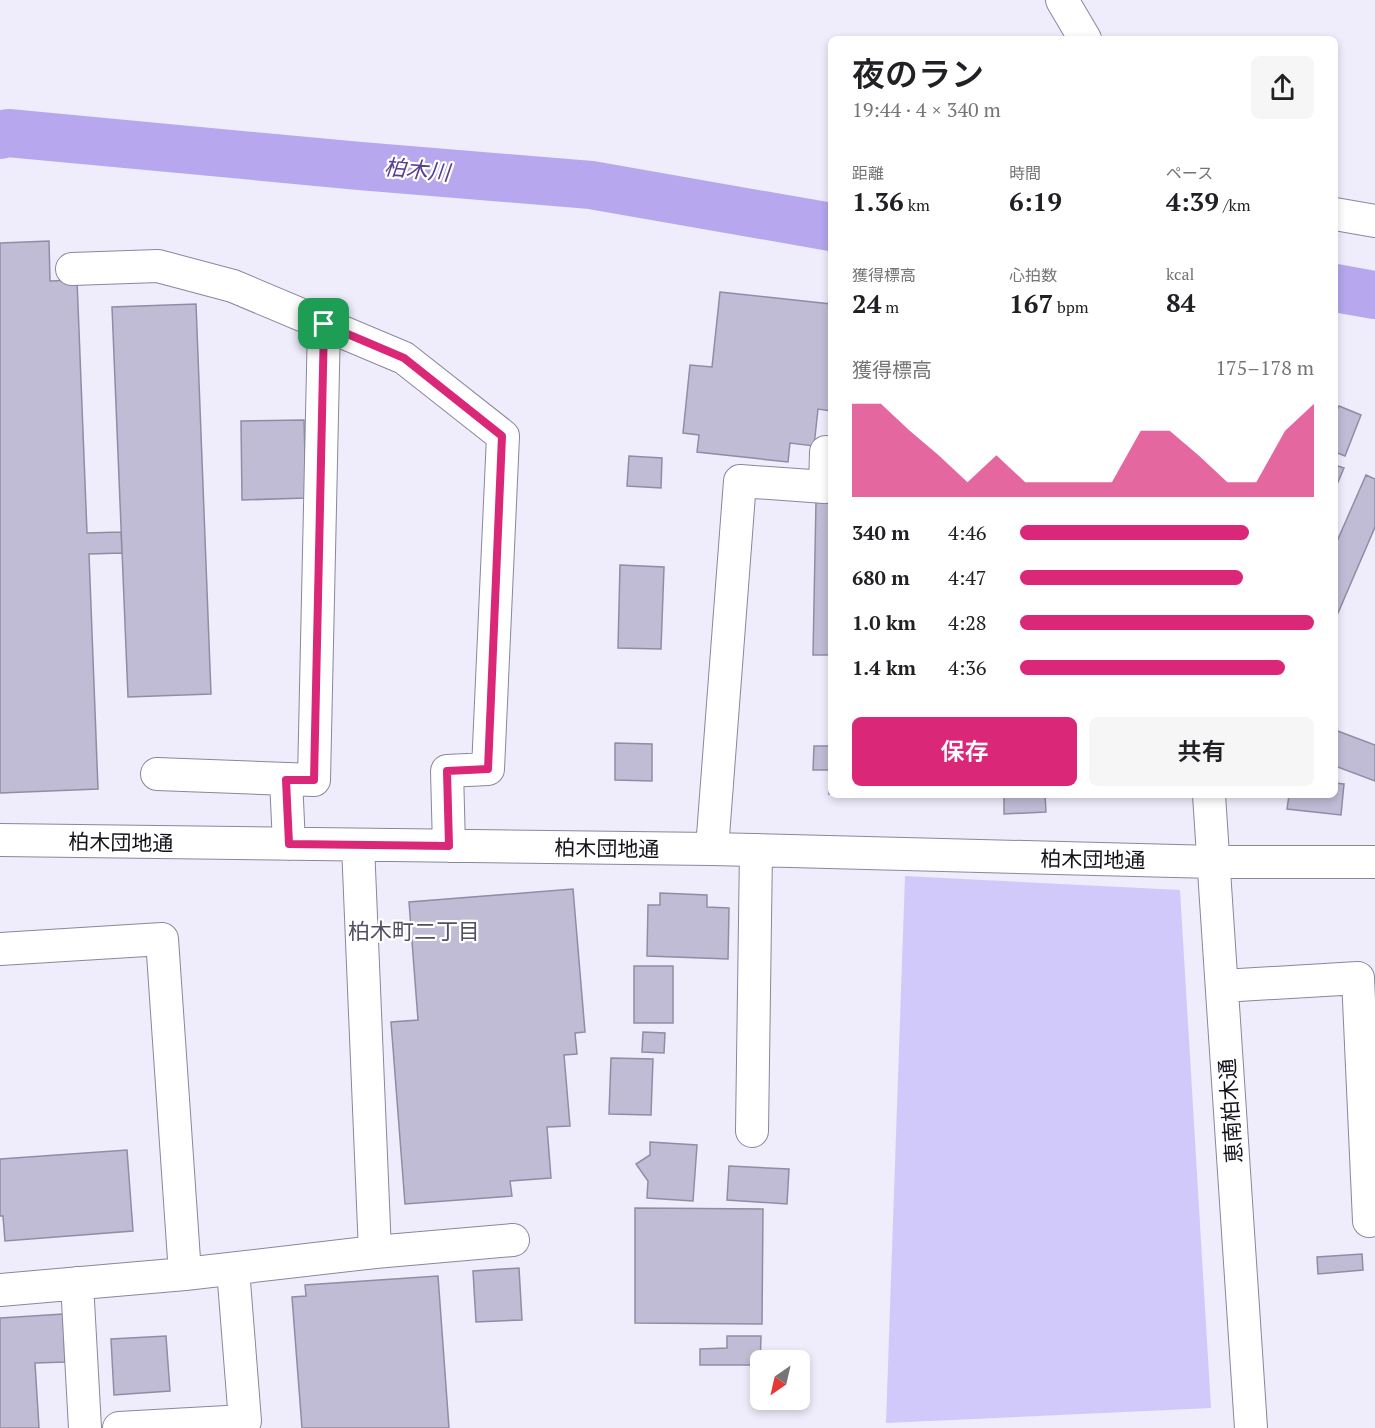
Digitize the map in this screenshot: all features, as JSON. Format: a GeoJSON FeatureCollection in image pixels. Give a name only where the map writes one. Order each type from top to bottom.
{"type":"FeatureCollection","features":[{"type":"Feature","properties":{"kind":"street"},"geometry":{"type":"LineString","coordinates":[[1062,0],[1083,36]]}},
{"type":"Feature","properties":{"kind":"street"},"geometry":{"type":"LineString","coordinates":[[1338,215],[1375,221]]}},
{"type":"Feature","properties":{"kind":"street"},"geometry":{"type":"LineString","coordinates":[[72,269],[158,266],[233,286],[404,358],[502,436],[488,769],[447,771],[449,846]]}},
{"type":"Feature","properties":{"kind":"street"},"geometry":{"type":"LineString","coordinates":[[157,774],[314,780],[324,324]]}},
{"type":"Feature","properties":{"kind":"street"},"geometry":{"type":"LineString","coordinates":[[712,849],[740,481],[825,487],[826,452],[828,452]]}},
{"type":"Feature","properties":{"kind":"street"},"geometry":{"type":"LineString","coordinates":[[286,780],[289,844]]}},
{"type":"Feature","properties":{"kind":"street","name":"恵南柏木通"},"geometry":{"type":"LineString","coordinates":[[1209,798],[1251,1428]]}},
{"type":"Feature","properties":{"kind":"street","name":"柏木団地通"},"geometry":{"type":"LineString","coordinates":[[0,840],[712,849],[1214,862],[1375,862]]}},
{"type":"Feature","properties":{"kind":"street"},"geometry":{"type":"LineString","coordinates":[[358,845],[375,1252]]}},
{"type":"Feature","properties":{"kind":"street"},"geometry":{"type":"LineString","coordinates":[[752,1131],[756,850]]}},
{"type":"Feature","properties":{"kind":"street"},"geometry":{"type":"LineString","coordinates":[[0,949],[162,939],[185,1274]]}},
{"type":"Feature","properties":{"kind":"street"},"geometry":{"type":"LineString","coordinates":[[1222,986],[1366,978],[1369,1221]]}},
{"type":"Feature","properties":{"kind":"street"},"geometry":{"type":"LineString","coordinates":[[0,1290],[185,1274],[375,1252],[513,1240]]}},
{"type":"Feature","properties":{"kind":"street"},"geometry":{"type":"LineString","coordinates":[[119,1428],[245,1421],[233,1269]]}},
{"type":"Feature","properties":{"kind":"street"},"geometry":{"type":"LineString","coordinates":[[77,1283],[85,1428]]}},
{"type":"Feature","properties":{"kind":"shaded area"},"geometry":{"type":"Polygon","coordinates":[[[905,876],[1180,890],[1211,1408],[886,1423],[905,876]]]}},
{"type":"Feature","properties":{"kind":"building"},"geometry":{"type":"Polygon","coordinates":[[[49,241],[50,281],[77,280],[87,533],[121,532],[122,553],[89,554],[98,789],[0,793],[0,243],[49,241]]]}},
{"type":"Feature","properties":{"kind":"building"},"geometry":{"type":"Polygon","coordinates":[[[720,292],[828,304],[828,411],[818,409],[814,446],[790,443],[788,462],[697,452],[699,435],[683,433],[690,365],[712,367],[720,292]]]}},
{"type":"Feature","properties":{"kind":"building"},"geometry":{"type":"Polygon","coordinates":[[[196,304],[211,694],[128,697],[112,307],[196,304]]]}},
{"type":"Feature","properties":{"kind":"building"},"geometry":{"type":"Polygon","coordinates":[[[1339,406],[1361,415],[1345,456],[1338,453],[1339,406]]]}},
{"type":"Feature","properties":{"kind":"building"},"geometry":{"type":"Polygon","coordinates":[[[304,420],[306,498],[242,500],[241,421],[304,420]]]}},
{"type":"Feature","properties":{"kind":"building"},"geometry":{"type":"Polygon","coordinates":[[[629,456],[662,458],[661,488],[627,486],[629,456]]]}},
{"type":"Feature","properties":{"kind":"building"},"geometry":{"type":"Polygon","coordinates":[[[1338,466],[1344,468],[1338,482],[1338,466]]]}},
{"type":"Feature","properties":{"kind":"building"},"geometry":{"type":"Polygon","coordinates":[[[1366,475],[1375,479],[1375,527],[1338,613],[1338,539],[1366,475]]]}},
{"type":"Feature","properties":{"kind":"building"},"geometry":{"type":"Polygon","coordinates":[[[816,501],[828,501],[828,655],[813,655],[816,501]]]}},
{"type":"Feature","properties":{"kind":"building"},"geometry":{"type":"Polygon","coordinates":[[[620,565],[664,567],[661,649],[618,648],[620,565]]]}},
{"type":"Feature","properties":{"kind":"building"},"geometry":{"type":"Polygon","coordinates":[[[1338,731],[1375,745],[1375,781],[1338,767],[1338,731]]]}},
{"type":"Feature","properties":{"kind":"building"},"geometry":{"type":"Polygon","coordinates":[[[615,743],[652,744],[652,781],[615,780],[615,743]]]}},
{"type":"Feature","properties":{"kind":"building"},"geometry":{"type":"Polygon","coordinates":[[[814,746],[828,746],[828,770],[813,770],[814,746]]]}},
{"type":"Feature","properties":{"kind":"building"},"geometry":{"type":"Polygon","coordinates":[[[1338,783],[1344,784],[1341,815],[1287,809],[1289,798],[1338,798],[1338,783]]]}},
{"type":"Feature","properties":{"kind":"building"},"geometry":{"type":"Polygon","coordinates":[[[1004,798],[1045,798],[1046,812],[1004,814],[1004,798]]]}},
{"type":"Feature","properties":{"kind":"building"},"geometry":{"type":"Polygon","coordinates":[[[573,889],[585,1032],[575,1033],[577,1054],[564,1055],[570,1126],[547,1127],[551,1178],[510,1181],[512,1196],[405,1204],[391,1022],[418,1020],[409,902],[573,889]]]}},
{"type":"Feature","properties":{"kind":"building"},"geometry":{"type":"Polygon","coordinates":[[[660,893],[707,895],[707,907],[729,908],[728,959],[647,956],[648,905],[660,905],[660,893]]]}},
{"type":"Feature","properties":{"kind":"building"},"geometry":{"type":"Polygon","coordinates":[[[634,966],[673,966],[673,1023],[634,1023],[634,966]]]}},
{"type":"Feature","properties":{"kind":"building"},"geometry":{"type":"Polygon","coordinates":[[[643,1032],[665,1033],[664,1053],[642,1052],[643,1032]]]}},
{"type":"Feature","properties":{"kind":"building"},"geometry":{"type":"Polygon","coordinates":[[[611,1058],[653,1059],[651,1115],[609,1114],[611,1058]]]}},
{"type":"Feature","properties":{"kind":"building"},"geometry":{"type":"Polygon","coordinates":[[[650,1142],[697,1145],[693,1201],[647,1198],[648,1181],[636,1164],[650,1155],[650,1142]]]}},
{"type":"Feature","properties":{"kind":"building"},"geometry":{"type":"Polygon","coordinates":[[[127,1150],[133,1231],[5,1241],[3,1216],[0,1216],[0,1159],[127,1150]]]}},
{"type":"Feature","properties":{"kind":"building"},"geometry":{"type":"Polygon","coordinates":[[[729,1166],[789,1169],[787,1204],[727,1200],[729,1166]]]}},
{"type":"Feature","properties":{"kind":"building"},"geometry":{"type":"Polygon","coordinates":[[[635,1208],[763,1209],[762,1324],[635,1323],[635,1208]]]}},
{"type":"Feature","properties":{"kind":"building"},"geometry":{"type":"Polygon","coordinates":[[[1362,1254],[1363,1270],[1318,1274],[1317,1257],[1362,1254]]]}},
{"type":"Feature","properties":{"kind":"building"},"geometry":{"type":"Polygon","coordinates":[[[519,1268],[522,1320],[476,1322],[473,1271],[519,1268]]]}},
{"type":"Feature","properties":{"kind":"building"},"geometry":{"type":"Polygon","coordinates":[[[438,1276],[449,1428],[302,1428],[292,1297],[306,1296],[305,1285],[438,1276]]]}},
{"type":"Feature","properties":{"kind":"building"},"geometry":{"type":"Polygon","coordinates":[[[63,1314],[65,1362],[35,1363],[39,1428],[0,1428],[0,1318],[63,1314]]]}},
{"type":"Feature","properties":{"kind":"building"},"geometry":{"type":"Polygon","coordinates":[[[166,1336],[170,1391],[114,1395],[111,1339],[166,1336]]]}},
{"type":"Feature","properties":{"kind":"building"},"geometry":{"type":"Polygon","coordinates":[[[727,1336],[761,1336],[761,1350],[750,1350],[750,1365],[700,1365],[700,1349],[727,1348],[727,1336]]]}},
{"type":"Feature","properties":{"kind":"waterway","name":"柏木川"},"geometry":{"type":"LineString","coordinates":[[0,135],[8,133],[591,185],[828,226]]}},
{"type":"Feature","properties":{"kind":"waterway","name":"柏木川"},"geometry":{"type":"LineString","coordinates":[[1338,289],[1375,295]]}},
{"type":"Feature","properties":{"kind":"district","name":"柏木町二丁目"},"geometry":{"type":"Point","coordinates":[414,930]}},
{"type":"Feature","properties":{"kind":"route"},"geometry":{"type":"LineString","coordinates":[[324,324],[404,358],[502,436],[488,769],[447,771],[449,846],[289,844],[286,780],[314,780],[324,324]]}}]}
